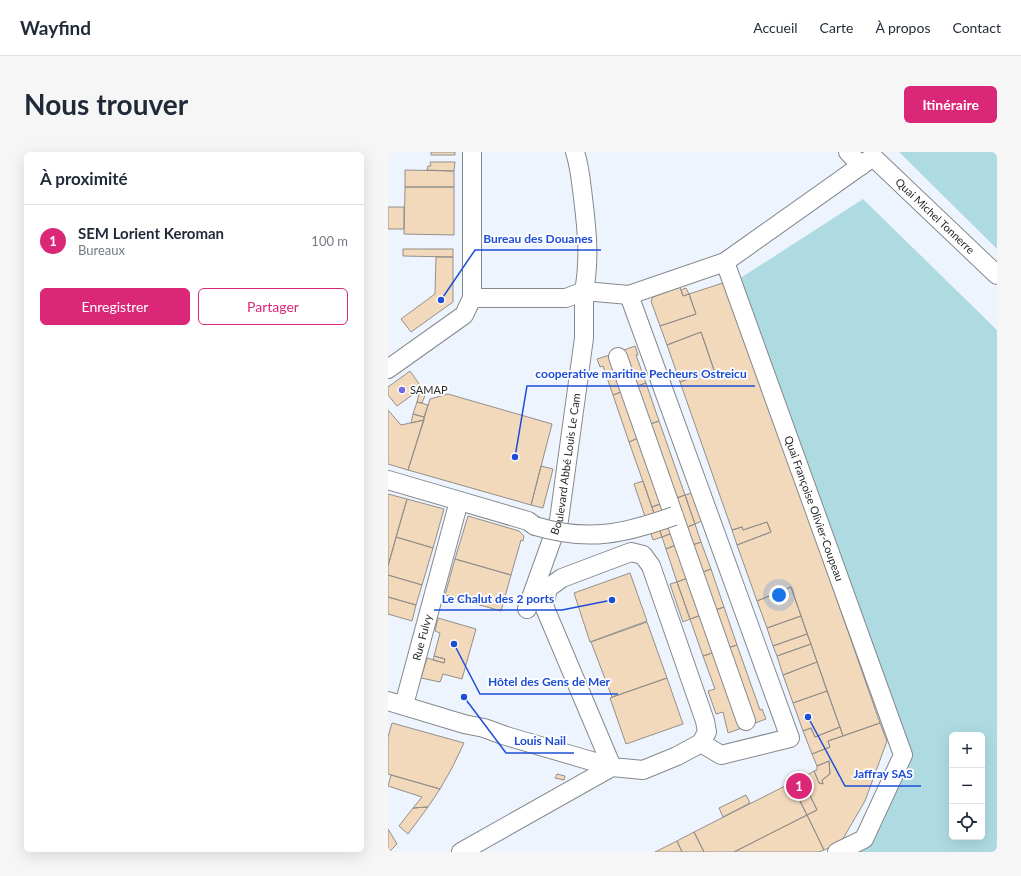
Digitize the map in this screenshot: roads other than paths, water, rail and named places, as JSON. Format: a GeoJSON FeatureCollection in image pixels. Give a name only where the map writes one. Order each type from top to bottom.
{"type":"FeatureCollection","features":[{"type":"Feature","properties":{"kind":"street"},"geometry":{"type":"LineString","coordinates":[[388,369],[464,315],[479,298],[472,152]]}},
{"type":"Feature","properties":{"kind":"street","name":"Boulevard Abbé Louis Le Cam"},"geometry":{"type":"LineString","coordinates":[[527,609],[559,520],[584,338],[584,291],[588,271],[587,227],[575,152]]}},
{"type":"Feature","properties":{"kind":"street","name":"Quai Michel Tonnerre"},"geometry":{"type":"LineString","coordinates":[[848,152],[867,161],[997,275]]}},
{"type":"Feature","properties":{"kind":"street"},"geometry":{"type":"LineString","coordinates":[[479,298],[566,298],[584,291],[629,295],[725,262],[867,161]]}},
{"type":"Feature","properties":{"kind":"street","name":"Quai Françoise Olivier-Coupeau"},"geometry":{"type":"LineString","coordinates":[[725,262],[903,755],[864,838],[837,852]]}},
{"type":"Feature","properties":{"kind":"street"},"geometry":{"type":"LineString","coordinates":[[629,295],[790,738],[720,755],[701,743]]}},
{"type":"Feature","properties":{"kind":"street"},"geometry":{"type":"LineString","coordinates":[[618,357],[746,721]]}},
{"type":"Feature","properties":{"kind":"street"},"geometry":{"type":"LineString","coordinates":[[388,480],[460,500],[528,522],[535,526],[560,532],[594,534],[631,530],[674,516]]}},
{"type":"Feature","properties":{"kind":"street","name":"Rue Fulvy"},"geometry":{"type":"LineString","coordinates":[[396,703],[460,500]]}},
{"type":"Feature","properties":{"kind":"street"},"geometry":{"type":"LineString","coordinates":[[396,703],[612,767],[643,770],[677,756],[701,743],[707,732],[705,720],[651,566],[643,555],[631,552],[562,578],[548,588],[544,606],[612,767]]}},
{"type":"Feature","properties":{"kind":"street"},"geometry":{"type":"LineString","coordinates":[[461,852],[612,767]]}},
{"type":"Feature","properties":{"kind":"water"},"geometry":{"type":"Polygon","coordinates":[[[899,152],[997,152],[997,249],[899,152]]]}},
{"type":"Feature","properties":{"kind":"water"},"geometry":{"type":"Polygon","coordinates":[[[863,199],[997,330],[997,852],[856,852],[872,844],[913,755],[739,279],[863,199]]]}},
{"type":"Feature","properties":{"kind":"place","name":"Bureau des Douanes"},"geometry":{"type":"Point","coordinates":[441,300]}},
{"type":"Feature","properties":{"kind":"place","name":"SAMAP"},"geometry":{"type":"Point","coordinates":[402,390]}},
{"type":"Feature","properties":{"kind":"place","name":"cooperative maritine Pecheurs Ostreicu"},"geometry":{"type":"Point","coordinates":[515,457]}},
{"type":"Feature","properties":{"kind":"place","name":"Le Chalut des 2 ports"},"geometry":{"type":"Point","coordinates":[612,600]}},
{"type":"Feature","properties":{"kind":"place","name":"Hôtel des Gens de Mer"},"geometry":{"type":"Point","coordinates":[454,644]}},
{"type":"Feature","properties":{"kind":"place","name":"Louis Nail"},"geometry":{"type":"Point","coordinates":[464,697]}},
{"type":"Feature","properties":{"kind":"place","name":"Jaffray SAS"},"geometry":{"type":"Point","coordinates":[808,717]}},
{"type":"Feature","properties":{"kind":"place","name":"SEM Lorient Keroman"},"geometry":{"type":"Point","coordinates":[799,786]}}]}
